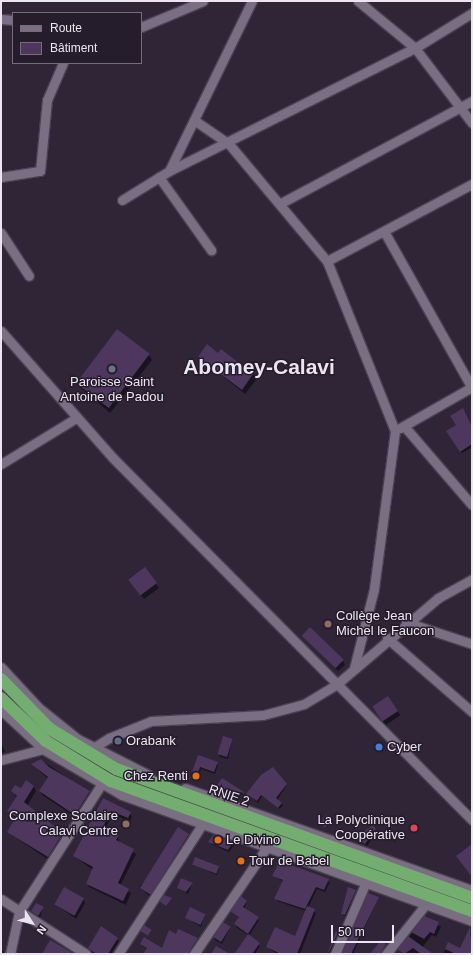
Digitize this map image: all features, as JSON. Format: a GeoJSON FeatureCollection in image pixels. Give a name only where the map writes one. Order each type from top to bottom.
{"type":"FeatureCollection","features":[{"type":"Feature","properties":{"kind":"highway","name":"RNIE 2"},"geometry":{"type":"LineString","coordinates":[[1,679],[50,729],[116,769],[472,898]]}},
{"type":"Feature","properties":{"kind":"highway","name":"RNIE 2"},"geometry":{"type":"LineString","coordinates":[[1,698],[46,741],[111,781],[472,912]]}},
{"type":"Feature","properties":{"kind":"street"},"geometry":{"type":"LineString","coordinates":[[142,27],[203,1]]}},
{"type":"Feature","properties":{"kind":"street"},"geometry":{"type":"LineString","coordinates":[[168,171],[252,1]]}},
{"type":"Feature","properties":{"kind":"street"},"geometry":{"type":"LineString","coordinates":[[358,1],[416,48],[472,123]]}},
{"type":"Feature","properties":{"kind":"street"},"geometry":{"type":"LineString","coordinates":[[122,200],[168,171],[229,144],[416,48],[472,13]]}},
{"type":"Feature","properties":{"kind":"street"},"geometry":{"type":"LineString","coordinates":[[1,19],[12,20]]}},
{"type":"Feature","properties":{"kind":"street"},"geometry":{"type":"LineString","coordinates":[[1,177],[40,171],[47,100],[63,64]]}},
{"type":"Feature","properties":{"kind":"street"},"geometry":{"type":"LineString","coordinates":[[281,203],[472,101]]}},
{"type":"Feature","properties":{"kind":"street"},"geometry":{"type":"LineString","coordinates":[[194,120],[229,144],[281,203],[327,261],[395,432],[374,588],[354,668]]}},
{"type":"Feature","properties":{"kind":"street"},"geometry":{"type":"LineString","coordinates":[[159,177],[210,250]]}},
{"type":"Feature","properties":{"kind":"street"},"geometry":{"type":"LineString","coordinates":[[327,261],[385,233],[472,184]]}},
{"type":"Feature","properties":{"kind":"street"},"geometry":{"type":"LineString","coordinates":[[1,233],[29,276]]}},
{"type":"Feature","properties":{"kind":"street"},"geometry":{"type":"LineString","coordinates":[[385,233],[472,387],[395,432]]}},
{"type":"Feature","properties":{"kind":"street"},"geometry":{"type":"LineString","coordinates":[[1,331],[76,418],[472,820]]}},
{"type":"Feature","properties":{"kind":"street"},"geometry":{"type":"LineString","coordinates":[[1,464],[76,418]]}},
{"type":"Feature","properties":{"kind":"street"},"geometry":{"type":"LineString","coordinates":[[404,426],[472,505]]}},
{"type":"Feature","properties":{"kind":"street"},"geometry":{"type":"LineString","coordinates":[[93,748],[109,738],[151,721],[289,710],[337,684],[406,622],[438,598],[472,579]]}},
{"type":"Feature","properties":{"kind":"street"},"geometry":{"type":"LineString","coordinates":[[406,622],[472,644]]}},
{"type":"Feature","properties":{"kind":"street"},"geometry":{"type":"LineString","coordinates":[[387,638],[472,712]]}},
{"type":"Feature","properties":{"kind":"street"},"geometry":{"type":"LineString","coordinates":[[1,667],[38,707],[93,748],[155,777],[472,890]]}},
{"type":"Feature","properties":{"kind":"street"},"geometry":{"type":"LineString","coordinates":[[1,710],[43,749],[101,785],[472,921]]}},
{"type":"Feature","properties":{"kind":"street"},"geometry":{"type":"LineString","coordinates":[[1,760],[43,749]]}},
{"type":"Feature","properties":{"kind":"street"},"geometry":{"type":"LineString","coordinates":[[10,954],[18,912],[101,785]]}},
{"type":"Feature","properties":{"kind":"street"},"geometry":{"type":"LineString","coordinates":[[118,954],[203,823]]}},
{"type":"Feature","properties":{"kind":"street"},"geometry":{"type":"LineString","coordinates":[[194,954],[267,847]]}},
{"type":"Feature","properties":{"kind":"street"},"geometry":{"type":"LineString","coordinates":[[335,954],[366,882]]}},
{"type":"Feature","properties":{"kind":"street"},"geometry":{"type":"LineString","coordinates":[[1,899],[18,912],[86,954]]}},
{"type":"Feature","properties":{"kind":"street"},"geometry":{"type":"LineString","coordinates":[[386,954],[426,904]]}},
{"type":"Feature","properties":{"kind":"building","name":"Paroisse Saint Antoine de Padou"},"geometry":{"type":"Polygon","coordinates":[[[117,329],[150,354],[109,408],[76,383],[117,329]]]}},
{"type":"Feature","properties":{"kind":"building"},"geometry":{"type":"Polygon","coordinates":[[[207,344],[218,353],[221,349],[253,374],[242,390],[198,357],[207,344]]]}},
{"type":"Feature","properties":{"kind":"building"},"geometry":{"type":"Polygon","coordinates":[[[463,408],[472,427],[472,444],[460,452],[446,431],[456,425],[450,416],[463,408]]]}},
{"type":"Feature","properties":{"kind":"building"},"geometry":{"type":"Polygon","coordinates":[[[145,567],[157,583],[140,596],[128,580],[145,567]]]}},
{"type":"Feature","properties":{"kind":"building"},"geometry":{"type":"Polygon","coordinates":[[[310,627],[344,660],[335,668],[302,636],[310,627]]]}},
{"type":"Feature","properties":{"kind":"building"},"geometry":{"type":"Polygon","coordinates":[[[388,696],[398,711],[382,722],[372,707],[388,696]]]}},
{"type":"Feature","properties":{"kind":"building"},"geometry":{"type":"Polygon","coordinates":[[[223,736],[233,739],[227,757],[217,754],[223,736]]]}},
{"type":"Feature","properties":{"kind":"building"},"geometry":{"type":"Polygon","coordinates":[[[198,755],[218,762],[214,772],[200,767],[197,779],[190,778],[198,755]]]}},
{"type":"Feature","properties":{"kind":"building"},"geometry":{"type":"Polygon","coordinates":[[[41,759],[49,767],[90,791],[75,815],[39,791],[48,777],[31,764],[41,759]]]}},
{"type":"Feature","properties":{"kind":"building"},"geometry":{"type":"Polygon","coordinates":[[[273,767],[287,784],[276,798],[282,803],[278,808],[261,795],[257,801],[246,794],[261,775],[273,767]]]}},
{"type":"Feature","properties":{"kind":"building"},"geometry":{"type":"Polygon","coordinates":[[[222,778],[244,792],[244,793],[216,787],[222,778]]]}},
{"type":"Feature","properties":{"kind":"building"},"geometry":{"type":"Polygon","coordinates":[[[26,780],[34,786],[24,802],[63,833],[48,857],[7,832],[16,817],[7,811],[17,796],[11,791],[15,785],[21,788],[26,780]]]}},
{"type":"Feature","properties":{"kind":"building"},"geometry":{"type":"Polygon","coordinates":[[[103,798],[131,812],[128,818],[111,811],[103,827],[119,835],[116,840],[134,849],[118,883],[129,889],[123,901],[86,884],[93,867],[73,856],[103,798]]]}},
{"type":"Feature","properties":{"kind":"building"},"geometry":{"type":"Polygon","coordinates":[[[326,815],[332,820],[325,828],[320,823],[326,815]]]}},
{"type":"Feature","properties":{"kind":"building"},"geometry":{"type":"Polygon","coordinates":[[[373,825],[376,829],[365,844],[355,838],[373,825]]]}},
{"type":"Feature","properties":{"kind":"building"},"geometry":{"type":"Polygon","coordinates":[[[178,827],[189,834],[151,895],[140,888],[178,827]]]}},
{"type":"Feature","properties":{"kind":"building"},"geometry":{"type":"Polygon","coordinates":[[[213,835],[233,842],[228,850],[208,842],[213,835]]]}},
{"type":"Feature","properties":{"kind":"building"},"geometry":{"type":"Polygon","coordinates":[[[472,844],[472,877],[456,856],[472,844]]]}},
{"type":"Feature","properties":{"kind":"building"},"geometry":{"type":"Polygon","coordinates":[[[195,857],[219,866],[216,874],[192,864],[195,857]]]}},
{"type":"Feature","properties":{"kind":"building"},"geometry":{"type":"Polygon","coordinates":[[[280,861],[329,879],[324,890],[316,887],[305,909],[274,899],[283,880],[272,876],[280,861]]]}},
{"type":"Feature","properties":{"kind":"building"},"geometry":{"type":"Polygon","coordinates":[[[181,878],[193,883],[186,892],[177,888],[181,878]]]}},
{"type":"Feature","properties":{"kind":"building"},"geometry":{"type":"Polygon","coordinates":[[[64,887],[84,898],[74,916],[54,904],[64,887]]]}},
{"type":"Feature","properties":{"kind":"building"},"geometry":{"type":"Polygon","coordinates":[[[348,887],[356,890],[345,915],[341,914],[348,887]]]}},
{"type":"Feature","properties":{"kind":"building"},"geometry":{"type":"Polygon","coordinates":[[[368,893],[379,897],[351,954],[342,954],[368,893]]]}},
{"type":"Feature","properties":{"kind":"building"},"geometry":{"type":"Polygon","coordinates":[[[164,895],[172,898],[166,906],[159,901],[164,895]]]}},
{"type":"Feature","properties":{"kind":"building"},"geometry":{"type":"Polygon","coordinates":[[[241,896],[247,901],[243,907],[259,917],[248,934],[234,924],[239,917],[230,911],[241,896]]]}},
{"type":"Feature","properties":{"kind":"building"},"geometry":{"type":"Polygon","coordinates":[[[36,903],[44,907],[38,916],[31,911],[36,903]]]}},
{"type":"Feature","properties":{"kind":"building"},"geometry":{"type":"Polygon","coordinates":[[[307,906],[315,909],[297,954],[281,954],[266,947],[275,927],[295,936],[307,906]]]}},
{"type":"Feature","properties":{"kind":"building"},"geometry":{"type":"Polygon","coordinates":[[[190,907],[205,914],[200,925],[185,918],[190,907]]]}},
{"type":"Feature","properties":{"kind":"building"},"geometry":{"type":"Polygon","coordinates":[[[424,916],[439,922],[434,934],[430,932],[424,939],[411,932],[424,916]]]}},
{"type":"Feature","properties":{"kind":"building"},"geometry":{"type":"Polygon","coordinates":[[[223,922],[231,927],[221,942],[213,937],[223,922]]]}},
{"type":"Feature","properties":{"kind":"building"},"geometry":{"type":"Polygon","coordinates":[[[144,925],[152,930],[148,936],[140,931],[144,925]]]}},
{"type":"Feature","properties":{"kind":"building"},"geometry":{"type":"Polygon","coordinates":[[[101,926],[118,938],[108,954],[96,954],[88,948],[101,926]]]}},
{"type":"Feature","properties":{"kind":"building"},"geometry":{"type":"Polygon","coordinates":[[[470,927],[472,954],[456,954],[445,949],[448,942],[460,948],[470,927]]]}},
{"type":"Feature","properties":{"kind":"building"},"geometry":{"type":"Polygon","coordinates":[[[178,929],[198,938],[188,954],[143,954],[147,948],[140,944],[144,937],[162,948],[169,930],[176,934],[178,929]]]}},
{"type":"Feature","properties":{"kind":"building"},"geometry":{"type":"Polygon","coordinates":[[[336,931],[338,932],[328,952],[336,931]]]}},
{"type":"Feature","properties":{"kind":"building"},"geometry":{"type":"Polygon","coordinates":[[[248,934],[260,943],[252,954],[234,954],[248,934]]]}},
{"type":"Feature","properties":{"kind":"building"},"geometry":{"type":"Polygon","coordinates":[[[408,936],[433,954],[421,954],[413,948],[404,954],[397,949],[408,936]]]}},
{"type":"Feature","properties":{"kind":"building"},"geometry":{"type":"Polygon","coordinates":[[[50,940],[74,954],[42,954],[50,940]]]}},
{"type":"Feature","properties":{"kind":"building"},"geometry":{"type":"Polygon","coordinates":[[[381,940],[386,944],[380,954],[370,954],[381,940]]]}},
{"type":"Feature","properties":{"kind":"building"},"geometry":{"type":"Polygon","coordinates":[[[216,946],[230,954],[211,954],[216,946]]]}},
{"type":"Feature","properties":{"kind":"place","name":"Paroisse Saint Antoine de Padou"},"geometry":{"type":"Point","coordinates":[112,369]}},
{"type":"Feature","properties":{"kind":"place","name":"Collège Jean Michel le Faucon"},"geometry":{"type":"Point","coordinates":[328,624]}},
{"type":"Feature","properties":{"kind":"place","name":"Orabank"},"geometry":{"type":"Point","coordinates":[118,741]}},
{"type":"Feature","properties":{"kind":"place","name":"Cyber"},"geometry":{"type":"Point","coordinates":[379,747]}},
{"type":"Feature","properties":{"kind":"place","name":"Chez Renti"},"geometry":{"type":"Point","coordinates":[196,776]}},
{"type":"Feature","properties":{"kind":"place","name":"Complexe Scolaire Calavi Centre"},"geometry":{"type":"Point","coordinates":[126,824]}},
{"type":"Feature","properties":{"kind":"place","name":"La Polyclinique Coopérative"},"geometry":{"type":"Point","coordinates":[414,828]}},
{"type":"Feature","properties":{"kind":"place","name":"Le Divino"},"geometry":{"type":"Point","coordinates":[218,840]}},
{"type":"Feature","properties":{"kind":"place","name":"Tour de Babel"},"geometry":{"type":"Point","coordinates":[241,861]}},
{"type":"Feature","properties":{"kind":"district","name":"Abomey-Calavi"},"geometry":{"type":"Point","coordinates":[259,367]}}]}
